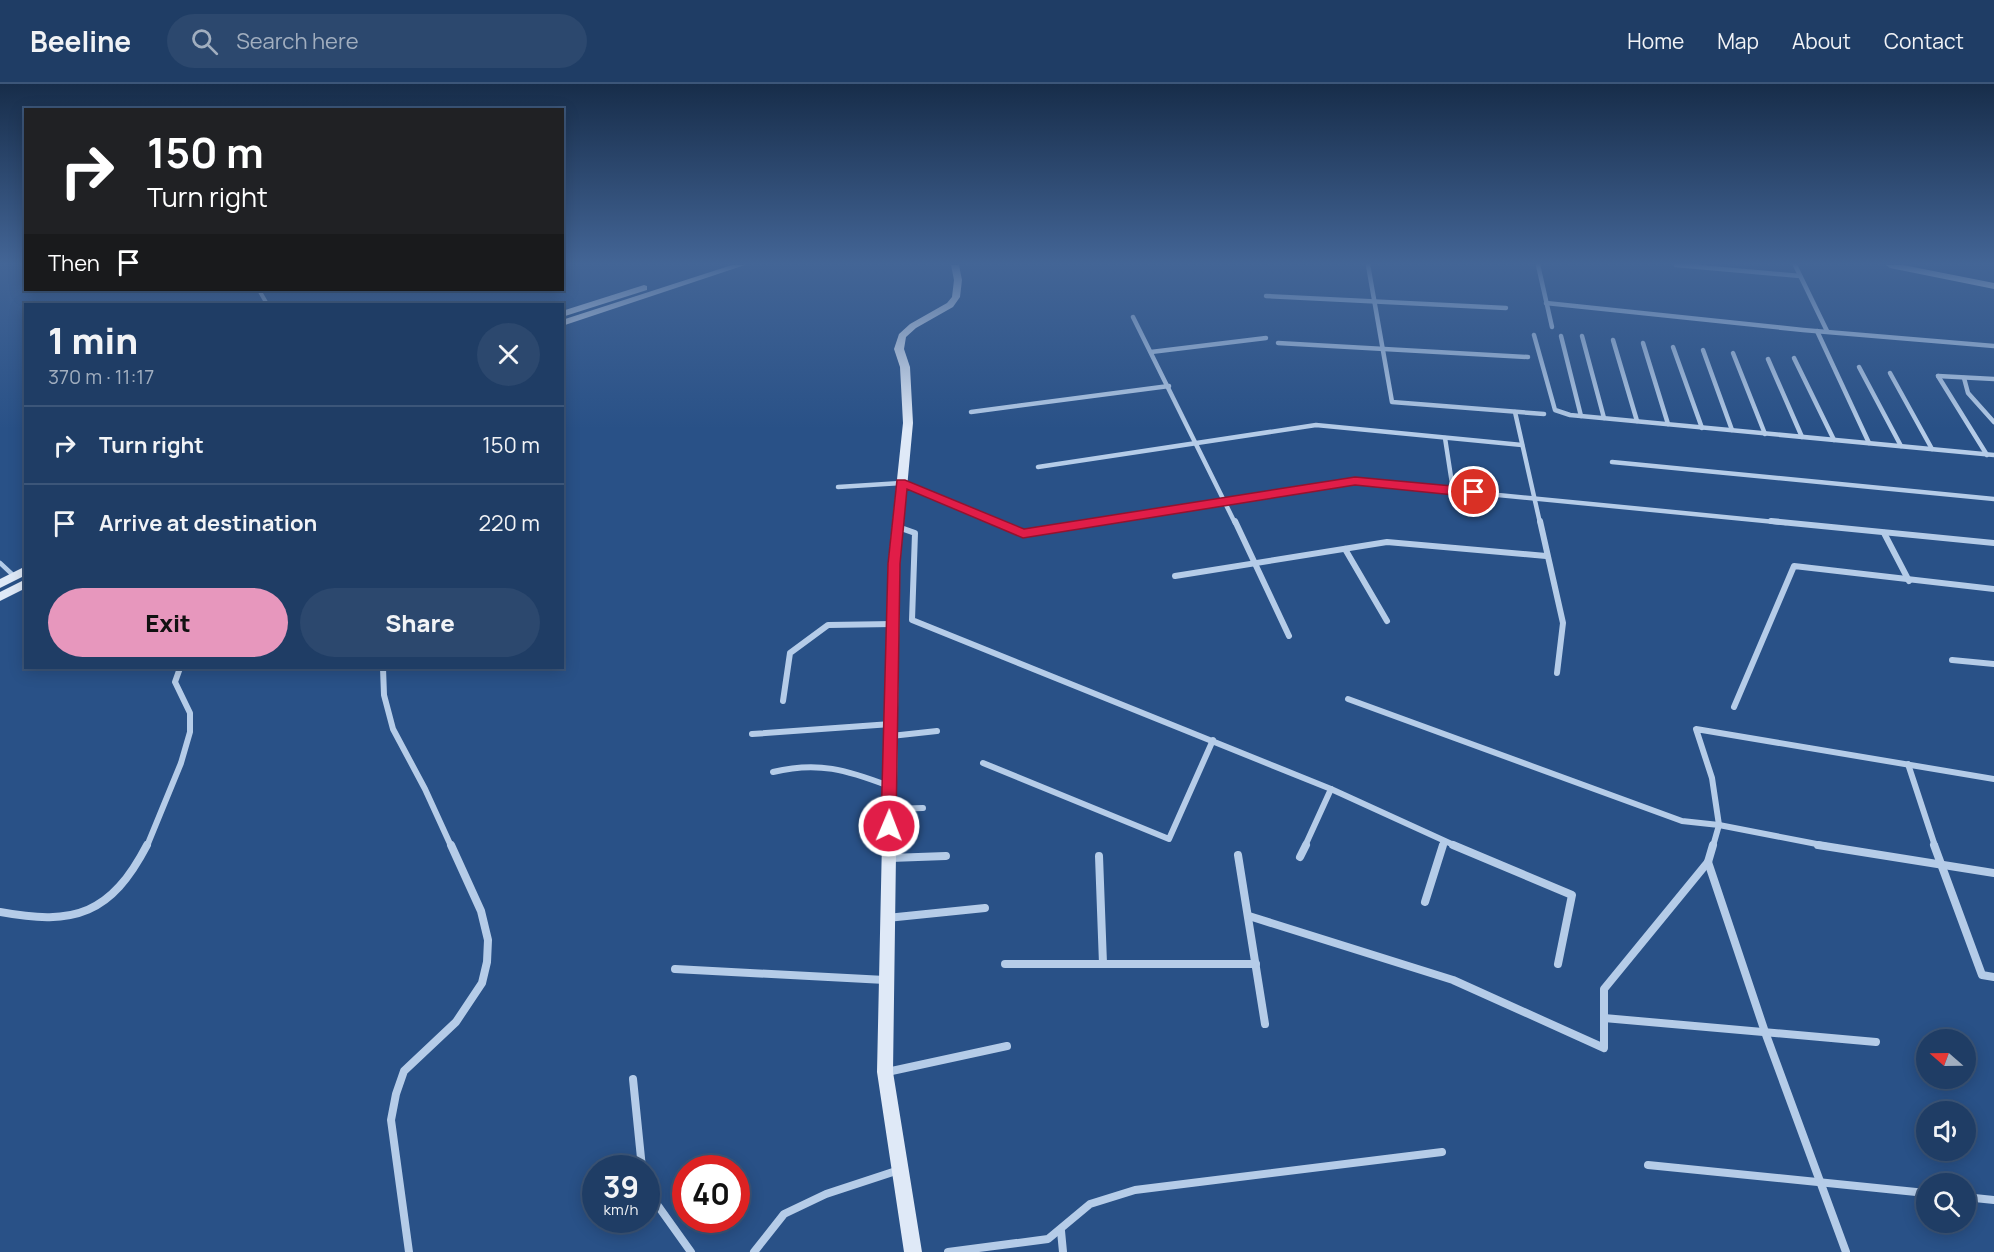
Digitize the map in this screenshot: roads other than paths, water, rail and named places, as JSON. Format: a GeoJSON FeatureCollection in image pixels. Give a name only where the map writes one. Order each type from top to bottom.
{"type":"FeatureCollection","features":[{"type":"Feature","properties":{"kind":"street"},"geometry":{"type":"LineString","coordinates":[[913,1252],[885,1072],[886,980],[893,624],[897,527],[908,423],[905,367],[899,349],[902,336],[924,320]]}},
{"type":"Feature","properties":{"kind":"street"},"geometry":{"type":"LineString","coordinates":[[1134,320],[1198,444],[1289,636]]}},
{"type":"Feature","properties":{"kind":"street"},"geometry":{"type":"LineString","coordinates":[[1376,320],[1392,402],[1544,414]]}},
{"type":"Feature","properties":{"kind":"street"},"geometry":{"type":"LineString","coordinates":[[1550,320],[1552,327]]}},
{"type":"Feature","properties":{"kind":"street"},"geometry":{"type":"LineString","coordinates":[[1706,320],[1994,346]]}},
{"type":"Feature","properties":{"kind":"street"},"geometry":{"type":"LineString","coordinates":[[1821,320],[1827,331]]}},
{"type":"Feature","properties":{"kind":"street"},"geometry":{"type":"LineString","coordinates":[[1817,331],[1869,444]]}},
{"type":"Feature","properties":{"kind":"street"},"geometry":{"type":"LineString","coordinates":[[1534,335],[1555,410],[1581,416],[1994,455]]}},
{"type":"Feature","properties":{"kind":"street"},"geometry":{"type":"LineString","coordinates":[[1561,336],[1581,416]]}},
{"type":"Feature","properties":{"kind":"street"},"geometry":{"type":"LineString","coordinates":[[1582,336],[1604,418]]}},
{"type":"Feature","properties":{"kind":"street"},"geometry":{"type":"LineString","coordinates":[[1151,352],[1266,338]]}},
{"type":"Feature","properties":{"kind":"street"},"geometry":{"type":"LineString","coordinates":[[1613,340],[1637,421]]}},
{"type":"Feature","properties":{"kind":"street"},"geometry":{"type":"LineString","coordinates":[[1278,343],[1528,357]]}},
{"type":"Feature","properties":{"kind":"street"},"geometry":{"type":"LineString","coordinates":[[1643,343],[1668,424]]}},
{"type":"Feature","properties":{"kind":"street"},"geometry":{"type":"LineString","coordinates":[[1673,346],[1702,428]]}},
{"type":"Feature","properties":{"kind":"street"},"geometry":{"type":"LineString","coordinates":[[1703,350],[1732,430]]}},
{"type":"Feature","properties":{"kind":"street"},"geometry":{"type":"LineString","coordinates":[[1733,353],[1765,434]]}},
{"type":"Feature","properties":{"kind":"street"},"geometry":{"type":"LineString","coordinates":[[1794,358],[1834,440]]}},
{"type":"Feature","properties":{"kind":"street"},"geometry":{"type":"LineString","coordinates":[[1768,359],[1802,437]]}},
{"type":"Feature","properties":{"kind":"street"},"geometry":{"type":"LineString","coordinates":[[1859,367],[1901,446]]}},
{"type":"Feature","properties":{"kind":"street"},"geometry":{"type":"LineString","coordinates":[[1890,373],[1932,449]]}},
{"type":"Feature","properties":{"kind":"street"},"geometry":{"type":"LineString","coordinates":[[1987,455],[1938,376],[1994,380]]}},
{"type":"Feature","properties":{"kind":"street"},"geometry":{"type":"LineString","coordinates":[[1964,378],[1968,393],[1994,422]]}},
{"type":"Feature","properties":{"kind":"street"},"geometry":{"type":"LineString","coordinates":[[971,412],[1168,386]]}},
{"type":"Feature","properties":{"kind":"street"},"geometry":{"type":"LineString","coordinates":[[1515,412],[1563,623],[1557,673]]}},
{"type":"Feature","properties":{"kind":"street"},"geometry":{"type":"LineString","coordinates":[[1038,467],[1316,425],[1522,445]]}},
{"type":"Feature","properties":{"kind":"street"},"geometry":{"type":"LineString","coordinates":[[1445,438],[1453,490]]}},
{"type":"Feature","properties":{"kind":"street"},"geometry":{"type":"LineString","coordinates":[[1612,462],[1994,498]]}},
{"type":"Feature","properties":{"kind":"street"},"geometry":{"type":"LineString","coordinates":[[838,487],[901,483],[1023,534],[1355,481],[1994,543]]}},
{"type":"Feature","properties":{"kind":"street"},"geometry":{"type":"LineString","coordinates":[[897,527],[915,533],[912,620],[1331,789],[1444,841],[1572,895],[1558,964]]}},
{"type":"Feature","properties":{"kind":"street"},"geometry":{"type":"LineString","coordinates":[[1884,533],[1909,581]]}},
{"type":"Feature","properties":{"kind":"street"},"geometry":{"type":"LineString","coordinates":[[1175,576],[1387,542],[1546,556]]}},
{"type":"Feature","properties":{"kind":"street"},"geometry":{"type":"LineString","coordinates":[[1345,549],[1387,621]]}},
{"type":"Feature","properties":{"kind":"street"},"geometry":{"type":"LineString","coordinates":[[1734,707],[1794,566],[1994,590]]}},
{"type":"Feature","properties":{"kind":"street"},"geometry":{"type":"LineString","coordinates":[[0,584],[24,571]]}},
{"type":"Feature","properties":{"kind":"street"},"geometry":{"type":"LineString","coordinates":[[0,597],[24,584]]}},
{"type":"Feature","properties":{"kind":"street"},"geometry":{"type":"LineString","coordinates":[[783,701],[790,653],[828,625],[893,624]]}},
{"type":"Feature","properties":{"kind":"street"},"geometry":{"type":"LineString","coordinates":[[1952,660],[1994,664]]}},
{"type":"Feature","properties":{"kind":"street"},"geometry":{"type":"LineString","coordinates":[[0,912],[39,919],[81,913],[104,901],[123,882],[145,852],[188,744],[192,722],[189,708],[175,682],[180,669]]}},
{"type":"Feature","properties":{"kind":"street"},"geometry":{"type":"LineString","coordinates":[[383,669],[384,695],[393,729],[425,789],[481,911],[488,940],[487,962],[482,983],[456,1022],[404,1071],[396,1094],[391,1120],[409,1252]]}},
{"type":"Feature","properties":{"kind":"street"},"geometry":{"type":"LineString","coordinates":[[1348,699],[1682,821],[1719,825],[1789,840],[1994,873]]}},
{"type":"Feature","properties":{"kind":"street"},"geometry":{"type":"LineString","coordinates":[[1249,916],[1453,980],[1604,1048],[1604,989],[1708,862],[1719,825],[1713,778],[1696,729],[1994,779]]}},
{"type":"Feature","properties":{"kind":"street"},"geometry":{"type":"LineString","coordinates":[[752,735],[891,730],[937,731]]}},
{"type":"Feature","properties":{"kind":"street"},"geometry":{"type":"LineString","coordinates":[[983,762],[1169,839],[1213,740]]}},
{"type":"Feature","properties":{"kind":"street"},"geometry":{"type":"LineString","coordinates":[[773,772],[806,764],[824,766],[890,786]]}},
{"type":"Feature","properties":{"kind":"street"},"geometry":{"type":"LineString","coordinates":[[1908,764],[1941,865],[1982,975],[1994,977]]}},
{"type":"Feature","properties":{"kind":"street"},"geometry":{"type":"LineString","coordinates":[[1300,857],[1331,789]]}},
{"type":"Feature","properties":{"kind":"street"},"geometry":{"type":"LineString","coordinates":[[889,809],[923,808]]}},
{"type":"Feature","properties":{"kind":"street"},"geometry":{"type":"LineString","coordinates":[[1425,902],[1444,841]]}},
{"type":"Feature","properties":{"kind":"street"},"geometry":{"type":"LineString","coordinates":[[1238,855],[1265,1024]]}},
{"type":"Feature","properties":{"kind":"street"},"geometry":{"type":"LineString","coordinates":[[888,859],[946,856]]}},
{"type":"Feature","properties":{"kind":"street"},"geometry":{"type":"LineString","coordinates":[[1099,856],[1103,964]]}},
{"type":"Feature","properties":{"kind":"street"},"geometry":{"type":"LineString","coordinates":[[1708,862],[1765,1032],[1846,1252]]}},
{"type":"Feature","properties":{"kind":"street"},"geometry":{"type":"LineString","coordinates":[[887,918],[985,908]]}},
{"type":"Feature","properties":{"kind":"street"},"geometry":{"type":"LineString","coordinates":[[1005,964],[1256,964]]}},
{"type":"Feature","properties":{"kind":"street"},"geometry":{"type":"LineString","coordinates":[[675,969],[886,980]]}},
{"type":"Feature","properties":{"kind":"street"},"geometry":{"type":"LineString","coordinates":[[1604,1018],[1876,1042]]}},
{"type":"Feature","properties":{"kind":"street"},"geometry":{"type":"LineString","coordinates":[[885,1072],[1007,1046]]}},
{"type":"Feature","properties":{"kind":"street"},"geometry":{"type":"LineString","coordinates":[[633,1079],[641,1155]]}},
{"type":"Feature","properties":{"kind":"street"},"geometry":{"type":"LineString","coordinates":[[948,1252],[1048,1239],[1061,1231],[1076,1214],[1091,1203],[1169,1185],[1442,1152]]}},
{"type":"Feature","properties":{"kind":"street"},"geometry":{"type":"LineString","coordinates":[[1648,1165],[1916,1192]]}},
{"type":"Feature","properties":{"kind":"street"},"geometry":{"type":"LineString","coordinates":[[754,1252],[784,1214],[826,1194],[900,1170]]}},
{"type":"Feature","properties":{"kind":"street"},"geometry":{"type":"LineString","coordinates":[[1976,1198],[1994,1200]]}},
{"type":"Feature","properties":{"kind":"street"},"geometry":{"type":"LineString","coordinates":[[660,1209],[690,1252]]}},
{"type":"Feature","properties":{"kind":"street"},"geometry":{"type":"LineString","coordinates":[[1061,1231],[1063,1252]]}},
{"type":"Feature","properties":{"kind":"lane"},"geometry":{"type":"LineString","coordinates":[[0,563],[14,576]]}}]}
